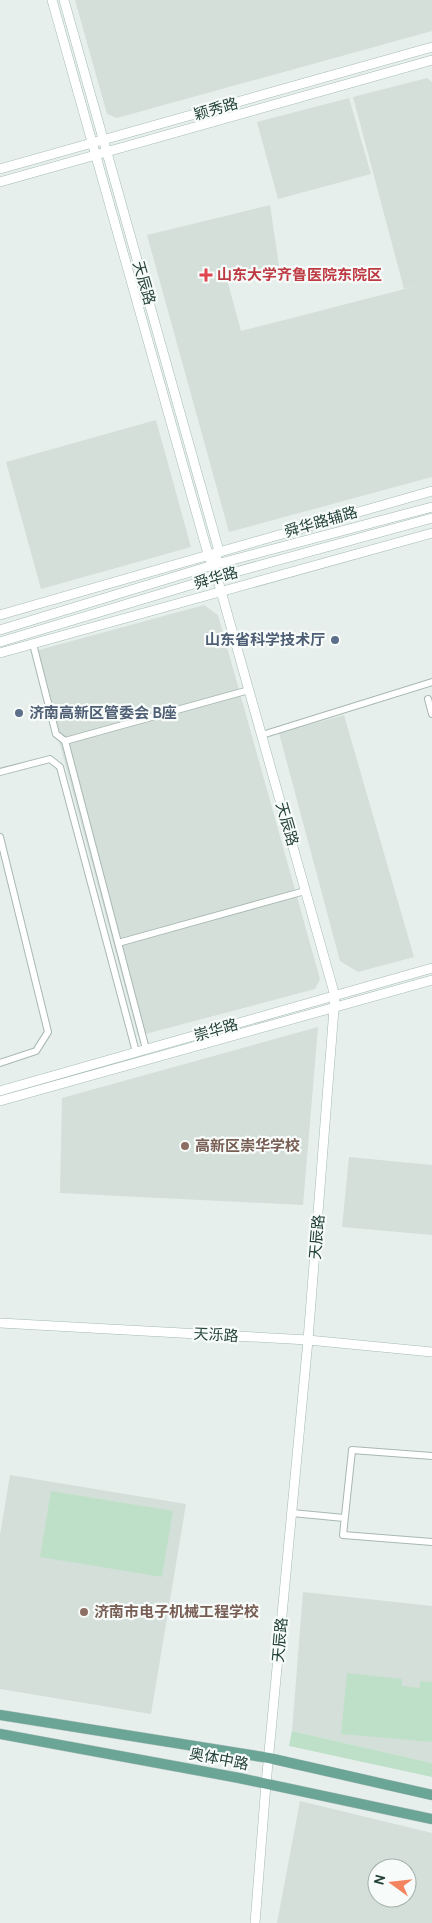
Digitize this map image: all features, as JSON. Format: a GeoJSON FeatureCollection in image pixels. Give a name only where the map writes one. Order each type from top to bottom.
{"type":"FeatureCollection","features":[{"type":"Feature","properties":{"kind":"main road","name":"天辰路"},"geometry":{"type":"LineString","coordinates":[[52,0],[335,996],[308,1340],[266,1784],[255,1923]]}},
{"type":"Feature","properties":{"kind":"main road","name":"天辰路"},"geometry":{"type":"LineString","coordinates":[[64,0],[219,551]]}},
{"type":"Feature","properties":{"kind":"main road","name":"颖秀路"},"geometry":{"type":"LineString","coordinates":[[0,169],[432,47]]}},
{"type":"Feature","properties":{"kind":"main road","name":"颖秀路"},"geometry":{"type":"LineString","coordinates":[[0,182],[432,60]]}},
{"type":"Feature","properties":{"kind":"main road","name":"舜华路辅路"},"geometry":{"type":"LineString","coordinates":[[0,615],[432,490]]}},
{"type":"Feature","properties":{"kind":"main road","name":"舜华路"},"geometry":{"type":"LineString","coordinates":[[0,630],[213,565],[432,507]]}},
{"type":"Feature","properties":{"kind":"main road","name":"舜华路"},"geometry":{"type":"LineString","coordinates":[[0,642],[217,577],[432,518]]}},
{"type":"Feature","properties":{"kind":"main road"},"geometry":{"type":"LineString","coordinates":[[0,653],[432,533]]}},
{"type":"Feature","properties":{"kind":"main road"},"geometry":{"type":"LineString","coordinates":[[213,565],[219,551]]}},
{"type":"Feature","properties":{"kind":"main road","name":"崇华路"},"geometry":{"type":"LineString","coordinates":[[0,1091],[432,968]]}},
{"type":"Feature","properties":{"kind":"main road","name":"崇华路"},"geometry":{"type":"LineString","coordinates":[[0,1101],[432,980]]}},
{"type":"Feature","properties":{"kind":"main road","name":"天泺路"},"geometry":{"type":"LineString","coordinates":[[0,1323],[308,1340],[432,1352]]}},
{"type":"Feature","properties":{"kind":"main road","name":"奥体中路"},"geometry":{"type":"LineString","coordinates":[[0,1715],[269,1758],[432,1795]]}},
{"type":"Feature","properties":{"kind":"main road","name":"奥体中路"},"geometry":{"type":"LineString","coordinates":[[0,1734],[266,1784],[432,1819]]}},
{"type":"Feature","properties":{"kind":"street"},"geometry":{"type":"LineString","coordinates":[[32,644],[56,734],[65,742],[146,1050]]}},
{"type":"Feature","properties":{"kind":"street"},"geometry":{"type":"LineString","coordinates":[[262,735],[432,682]]}},
{"type":"Feature","properties":{"kind":"street"},"geometry":{"type":"LineString","coordinates":[[65,742],[249,690]]}},
{"type":"Feature","properties":{"kind":"street"},"geometry":{"type":"LineString","coordinates":[[428,699],[432,714]]}},
{"type":"Feature","properties":{"kind":"street"},"geometry":{"type":"LineString","coordinates":[[0,772],[50,759],[60,767],[136,1052]]}},
{"type":"Feature","properties":{"kind":"street"},"geometry":{"type":"LineString","coordinates":[[0,837],[3,863],[48,1032],[36,1050],[0,1063]]}},
{"type":"Feature","properties":{"kind":"street"},"geometry":{"type":"LineString","coordinates":[[118,943],[305,891]]}},
{"type":"Feature","properties":{"kind":"street"},"geometry":{"type":"LineString","coordinates":[[432,1456],[352,1450],[343,1535],[432,1542]]}},
{"type":"Feature","properties":{"kind":"street"},"geometry":{"type":"LineString","coordinates":[[292,1513],[344,1518]]}},
{"type":"Feature","properties":{"kind":"shaded area"},"geometry":{"type":"Polygon","coordinates":[[[75,0],[432,0],[432,31],[117,118],[107,114],[75,0]]]}},
{"type":"Feature","properties":{"kind":"shaded area"},"geometry":{"type":"Polygon","coordinates":[[[427,78],[432,82],[432,282],[404,289],[353,97],[427,78]]]}},
{"type":"Feature","properties":{"kind":"shaded area"},"geometry":{"type":"Polygon","coordinates":[[[349,98],[371,174],[278,199],[257,122],[349,98]]]}},
{"type":"Feature","properties":{"kind":"shaded area"},"geometry":{"type":"Polygon","coordinates":[[[270,205],[279,266],[228,283],[241,331],[432,282],[432,477],[229,532],[147,235],[270,205]]]}},
{"type":"Feature","properties":{"kind":"shaded area"},"geometry":{"type":"Polygon","coordinates":[[[156,420],[191,547],[41,589],[6,462],[156,420]]]}},
{"type":"Feature","properties":{"kind":"shaded area"},"geometry":{"type":"Polygon","coordinates":[[[204,605],[218,615],[320,979],[315,989],[138,1036],[35,651],[204,605]]]}},
{"type":"Feature","properties":{"kind":"shaded area"},"geometry":{"type":"Polygon","coordinates":[[[344,715],[414,957],[358,972],[340,961],[279,733],[344,715]]]}},
{"type":"Feature","properties":{"kind":"shaded area","name":"高新区崇华学校"},"geometry":{"type":"Polygon","coordinates":[[[318,1027],[303,1205],[60,1193],[62,1098],[318,1027]]]}},
{"type":"Feature","properties":{"kind":"shaded area"},"geometry":{"type":"Polygon","coordinates":[[[349,1157],[432,1165],[432,1235],[342,1227],[349,1157]]]}},
{"type":"Feature","properties":{"kind":"shaded area","name":"济南市电子机械工程学校"},"geometry":{"type":"Polygon","coordinates":[[[10,1475],[186,1504],[151,1714],[0,1689],[0,1535],[10,1475]]]}},
{"type":"Feature","properties":{"kind":"shaded area"},"geometry":{"type":"Polygon","coordinates":[[[303,1592],[432,1606],[432,1763],[292,1731],[303,1592]]]}},
{"type":"Feature","properties":{"kind":"shaded area"},"geometry":{"type":"Polygon","coordinates":[[[300,1801],[432,1833],[432,1923],[277,1923],[300,1801]]]}},
{"type":"Feature","properties":{"kind":"green space"},"geometry":{"type":"Polygon","coordinates":[[[51,1491],[173,1511],[162,1577],[40,1557],[51,1491]]]}},
{"type":"Feature","properties":{"kind":"green space"},"geometry":{"type":"Polygon","coordinates":[[[347,1673],[402,1679],[402,1686],[420,1688],[420,1681],[432,1682],[432,1742],[341,1734],[347,1673]]]}},
{"type":"Feature","properties":{"kind":"green space"},"geometry":{"type":"Polygon","coordinates":[[[292,1731],[432,1763],[432,1777],[289,1746],[292,1731]]]}},
{"type":"Feature","properties":{"kind":"place","name":"山东大学齐鲁医院东院区"},"geometry":{"type":"Point","coordinates":[206,275]}},
{"type":"Feature","properties":{"kind":"place","name":"山东省科学技术厅"},"geometry":{"type":"Point","coordinates":[335,640]}},
{"type":"Feature","properties":{"kind":"place","name":"济南高新区管委会 B座"},"geometry":{"type":"Point","coordinates":[19,713]}},
{"type":"Feature","properties":{"kind":"place","name":"高新区崇华学校"},"geometry":{"type":"Point","coordinates":[185,1146]}},
{"type":"Feature","properties":{"kind":"place","name":"济南市电子机械工程学校"},"geometry":{"type":"Point","coordinates":[84,1612]}}]}
